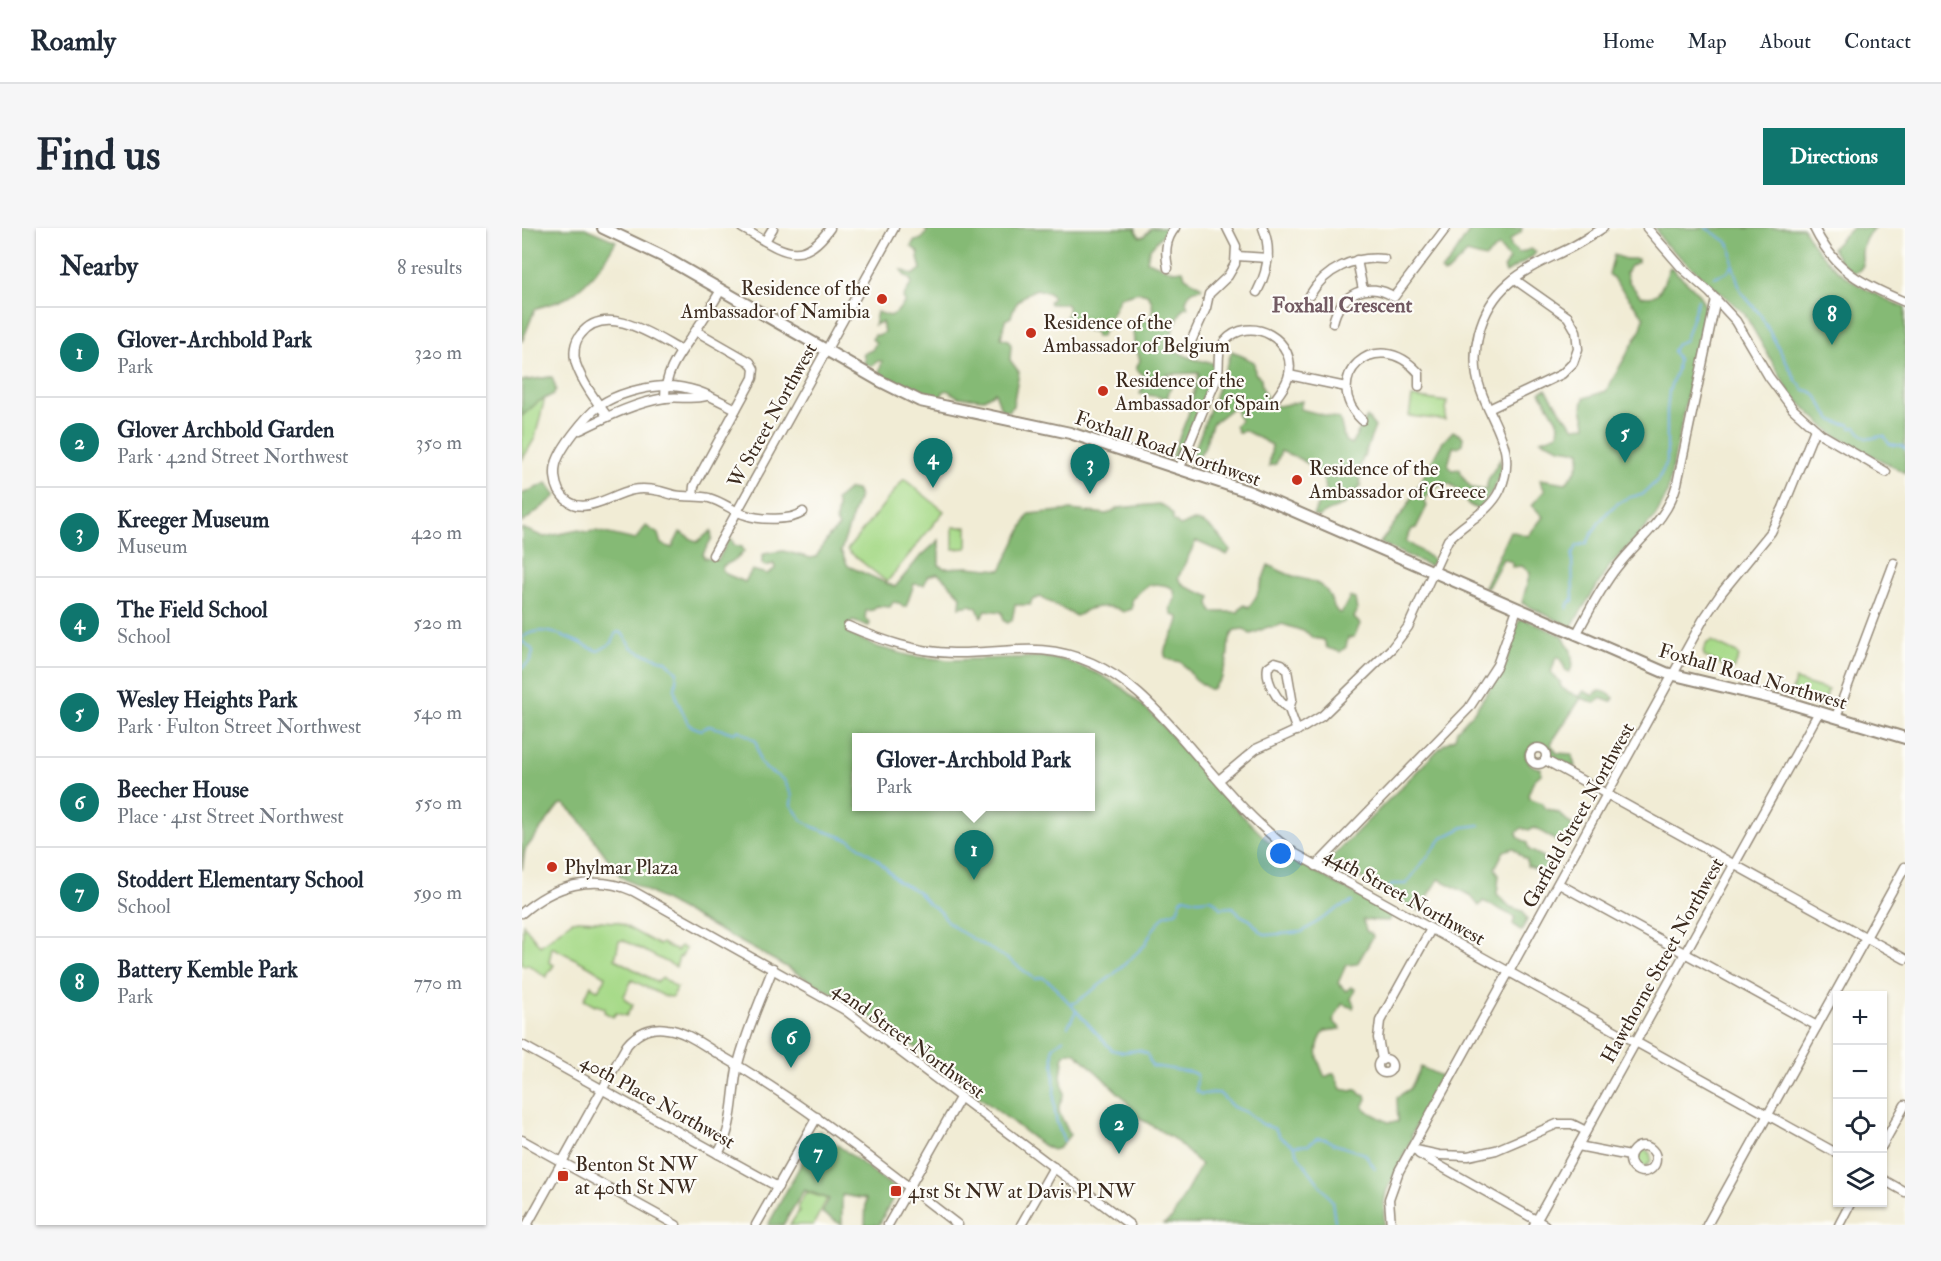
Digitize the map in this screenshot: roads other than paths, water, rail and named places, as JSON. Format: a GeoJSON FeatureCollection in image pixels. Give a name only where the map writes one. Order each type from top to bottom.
{"type":"FeatureCollection","features":[{"type":"Feature","properties":{"kind":"main road","name":"Foxhall Road Northwest"},"geometry":{"type":"LineString","coordinates":[[603,228],[650,250],[825,350],[920,401],[1060,430],[1180,468],[1252,493],[1576,635],[1674,675],[1761,696],[1905,738]]}},
{"type":"Feature","properties":{"kind":"street"},"geometry":{"type":"LineString","coordinates":[[742,228],[787,251],[805,252],[819,243],[830,228]]}},
{"type":"Feature","properties":{"kind":"street"},"geometry":{"type":"LineString","coordinates":[[765,241],[773,228]]}},
{"type":"Feature","properties":{"kind":"street","name":"W Street Northwest"},"geometry":{"type":"LineString","coordinates":[[713,555],[894,228]]}},
{"type":"Feature","properties":{"kind":"street"},"geometry":{"type":"LineString","coordinates":[[1168,268],[1167,240],[1174,228]]}},
{"type":"Feature","properties":{"kind":"street"},"geometry":{"type":"LineString","coordinates":[[1189,346],[1204,313],[1209,294],[1234,267],[1237,256],[1234,239],[1227,228]]}},
{"type":"Feature","properties":{"kind":"street"},"geometry":{"type":"LineString","coordinates":[[1257,292],[1266,271],[1268,258],[1267,241],[1263,228]]}},
{"type":"Feature","properties":{"kind":"street"},"geometry":{"type":"LineString","coordinates":[[1333,323],[1336,312],[1351,295],[1363,290],[1379,290],[1394,297],[1446,228]]}},
{"type":"Feature","properties":{"kind":"street"},"geometry":{"type":"LineString","coordinates":[[1219,780],[1256,749],[1297,731],[1329,710],[1396,643],[1408,627],[1448,540],[1491,502],[1503,481],[1506,463],[1503,439],[1477,378],[1475,357],[1483,321],[1500,292],[1514,279],[1603,228]]}},
{"type":"Feature","properties":{"kind":"street"},"geometry":{"type":"LineString","coordinates":[[1647,228],[1682,268],[1736,321],[1784,397],[1815,429],[1886,472]]}},
{"type":"Feature","properties":{"kind":"street"},"geometry":{"type":"LineString","coordinates":[[1814,228],[1830,255],[1846,272],[1905,302]]}},
{"type":"Feature","properties":{"kind":"street"},"geometry":{"type":"LineString","coordinates":[[1237,256],[1268,258]]}},
{"type":"Feature","properties":{"kind":"street"},"geometry":{"type":"LineString","coordinates":[[1310,295],[1325,276],[1344,265],[1357,260],[1384,259]]}},
{"type":"Feature","properties":{"kind":"street"},"geometry":{"type":"LineString","coordinates":[[1357,260],[1363,290]]}},
{"type":"Feature","properties":{"kind":"street"},"geometry":{"type":"LineString","coordinates":[[1489,409],[1564,373],[1573,363],[1578,349],[1576,331],[1568,317],[1514,279]]}},
{"type":"Feature","properties":{"kind":"street"},"geometry":{"type":"LineString","coordinates":[[665,398],[665,386],[669,373],[680,350],[696,331],[721,290]]}},
{"type":"Feature","properties":{"kind":"street"},"geometry":{"type":"LineString","coordinates":[[1576,635],[1611,575],[1659,521],[1671,501],[1677,484],[1716,299]]}},
{"type":"Feature","properties":{"kind":"street"},"geometry":{"type":"LineString","coordinates":[[607,417],[579,370],[575,359],[575,344],[587,327],[599,320],[613,320],[648,332],[680,350]]}},
{"type":"Feature","properties":{"kind":"street"},"geometry":{"type":"LineString","coordinates":[[1180,468],[1217,375],[1219,350],[1227,339],[1236,333],[1248,330],[1271,335],[1280,341],[1288,355],[1289,375],[1273,402]]}},
{"type":"Feature","properties":{"kind":"street"},"geometry":{"type":"LineString","coordinates":[[693,496],[694,486],[753,378],[753,365],[696,331]]}},
{"type":"Feature","properties":{"kind":"street"},"geometry":{"type":"LineString","coordinates":[[1362,420],[1350,405],[1346,387],[1348,377],[1356,364],[1368,356],[1385,353],[1402,358],[1418,372],[1419,386]]}},
{"type":"Feature","properties":{"kind":"street"},"geometry":{"type":"LineString","coordinates":[[1289,375],[1346,387]]}},
{"type":"Feature","properties":{"kind":"street"},"geometry":{"type":"LineString","coordinates":[[736,409],[707,396],[702,391],[665,386],[632,392],[600,406],[577,432],[558,460],[555,475],[560,492],[572,502],[587,506],[633,489],[715,500],[747,516],[788,519],[803,512]]}},
{"type":"Feature","properties":{"kind":"street"},"geometry":{"type":"LineString","coordinates":[[577,432],[607,417],[665,398],[707,396]]}},
{"type":"Feature","properties":{"kind":"street","name":"Garfield Street Northwest"},"geometry":{"type":"LineString","coordinates":[[1391,1225],[1390,1193],[1395,1178],[1716,600],[1771,532],[1815,429]]}},
{"type":"Feature","properties":{"kind":"street"},"geometry":{"type":"LineString","coordinates":[[1836,717],[1894,563]]}},
{"type":"Feature","properties":{"kind":"street"},"geometry":{"type":"LineString","coordinates":[[1316,866],[1469,708],[1496,668],[1517,609]]}},
{"type":"Feature","properties":{"kind":"street","name":"44th Street Northwest"},"geometry":{"type":"LineString","coordinates":[[848,626],[883,641],[923,650],[962,653],[1018,648],[1038,649],[1064,653],[1090,662],[1141,695],[1269,833],[1290,850],[1836,1153]]}},
{"type":"Feature","properties":{"kind":"street"},"geometry":{"type":"LineString","coordinates":[[1289,709],[1281,704],[1267,675],[1269,665],[1275,662],[1282,664],[1287,670],[1292,699],[1289,709],[1297,731]]}},
{"type":"Feature","properties":{"kind":"street","name":"Hawthorne Street Northwest"},"geometry":{"type":"LineString","coordinates":[[1535,1223],[1819,712]]}},
{"type":"Feature","properties":{"kind":"street"},"geometry":{"type":"LineString","coordinates":[[1545,760],[1905,959]]}},
{"type":"Feature","properties":{"kind":"street"},"geometry":{"type":"LineString","coordinates":[[1707,1225],[1905,867]]}},
{"type":"Feature","properties":{"kind":"street","name":"42nd Street Northwest"},"geometry":{"type":"LineString","coordinates":[[522,913],[553,891],[569,885],[611,884],[633,891],[845,1010],[1130,1225]]}},
{"type":"Feature","properties":{"kind":"street"},"geometry":{"type":"LineString","coordinates":[[1559,884],[1817,1026]]}},
{"type":"Feature","properties":{"kind":"street"},"geometry":{"type":"LineString","coordinates":[[1382,1060],[1377,1038],[1380,1021],[1431,929]]}},
{"type":"Feature","properties":{"kind":"street"},"geometry":{"type":"LineString","coordinates":[[718,1154],[729,1129],[738,1065],[773,968]]}},
{"type":"Feature","properties":{"kind":"street"},"geometry":{"type":"LineString","coordinates":[[522,1222],[527,1225],[627,1045],[635,1037],[657,1028],[672,1029],[738,1065],[817,1117],[958,1225]]}},
{"type":"Feature","properties":{"kind":"street","name":"40th Place Northwest"},"geometry":{"type":"LineString","coordinates":[[522,1045],[778,1187]]}},
{"type":"Feature","properties":{"kind":"street"},"geometry":{"type":"LineString","coordinates":[[888,1225],[960,1098]]}},
{"type":"Feature","properties":{"kind":"street"},"geometry":{"type":"LineString","coordinates":[[1887,1137],[1905,1105]]}},
{"type":"Feature","properties":{"kind":"street"},"geometry":{"type":"LineString","coordinates":[[756,1225],[817,1117]]}},
{"type":"Feature","properties":{"kind":"street"},"geometry":{"type":"LineString","coordinates":[[1411,1149],[1446,1156],[1472,1156],[1496,1150],[1557,1124],[1572,1124],[1586,1131]]}},
{"type":"Feature","properties":{"kind":"street"},"geometry":{"type":"LineString","coordinates":[[522,1140],[676,1225]]}},
{"type":"Feature","properties":{"kind":"street"},"geometry":{"type":"LineString","coordinates":[[1578,1146],[1630,1156]]}},
{"type":"Feature","properties":{"kind":"street"},"geometry":{"type":"LineString","coordinates":[[1411,1149],[1535,1223],[1545,1225]]}},
{"type":"Feature","properties":{"kind":"street"},"geometry":{"type":"LineString","coordinates":[[1021,1225],[1054,1167]]}},
{"type":"Feature","properties":{"kind":"street"},"geometry":{"type":"LineString","coordinates":[[1887,1182],[1905,1192]]}},
{"type":"Feature","properties":{"kind":"street"},"geometry":{"type":"LineString","coordinates":[[1839,1225],[1849,1207]]}},
{"type":"Feature","properties":{"kind":"waterway"},"geometry":{"type":"LineString","coordinates":[[1706,228],[1726,241],[1731,248],[1733,266],[1741,292],[1760,314],[1796,380],[1804,390],[1816,396],[1832,419],[1848,424],[1852,428],[1856,427],[1866,438],[1884,436],[1889,444],[1903,446],[1905,449]]}},
{"type":"Feature","properties":{"kind":"waterway"},"geometry":{"type":"LineString","coordinates":[[1714,277],[1727,272],[1732,266]]}},
{"type":"Feature","properties":{"kind":"waterway"},"geometry":{"type":"LineString","coordinates":[[1567,609],[1569,602],[1573,601],[1572,555],[1577,546],[1587,543],[1596,526],[1608,511],[1632,496],[1642,495],[1658,480],[1667,462],[1669,391],[1677,370],[1678,359],[1673,351],[1677,344],[1685,340],[1698,300]]}},
{"type":"Feature","properties":{"kind":"waterway"},"geometry":{"type":"LineString","coordinates":[[522,638],[530,633],[550,632],[598,651],[612,643],[618,632],[622,633],[631,647],[639,652],[666,661],[677,672],[675,690],[677,700],[689,725],[701,730],[709,726],[734,733],[739,730],[756,741],[760,762],[766,769],[784,780],[792,796],[791,805],[802,820],[813,827],[850,840],[877,859],[899,882],[917,891],[961,932],[1011,961],[1035,979],[1042,977],[1051,983],[1112,1050],[1124,1052],[1139,1050],[1147,1054],[1152,1066],[1191,1072],[1197,1075],[1196,1091],[1201,1094],[1219,1093],[1233,1107],[1275,1129],[1280,1137],[1294,1146],[1299,1157],[1332,1201],[1335,1221]]}},
{"type":"Feature","properties":{"kind":"waterway"},"geometry":{"type":"LineString","coordinates":[[522,641],[532,649],[533,653],[530,661],[522,668]]}},
{"type":"Feature","properties":{"kind":"waterway"},"geometry":{"type":"LineString","coordinates":[[1387,889],[1393,884],[1406,884],[1442,838],[1464,827],[1480,825]]}},
{"type":"Feature","properties":{"kind":"waterway"},"geometry":{"type":"LineString","coordinates":[[1071,1003],[1075,1003],[1112,976],[1145,945],[1152,931],[1164,916],[1177,911],[1181,900],[1185,897],[1196,900],[1211,899],[1220,908],[1233,907],[1267,935],[1302,932],[1340,907],[1352,902]]}},
{"type":"Feature","properties":{"kind":"waterway"},"geometry":{"type":"LineString","coordinates":[[1068,1026],[1076,1011]]}},
{"type":"Feature","properties":{"kind":"waterway"},"geometry":{"type":"LineString","coordinates":[[1064,1039],[1053,1047],[1055,1109],[1057,1123],[1064,1141]]}},
{"type":"Feature","properties":{"kind":"waterway"},"geometry":{"type":"LineString","coordinates":[[1294,1146],[1308,1145],[1317,1138],[1326,1139],[1365,1154],[1375,1169]]}},
{"type":"Feature","properties":{"kind":"place","name":"Residence of the Ambassador of Namibia"},"geometry":{"type":"Point","coordinates":[882,299]}},
{"type":"Feature","properties":{"kind":"place","name":"Residence of the Ambassador of Belgium"},"geometry":{"type":"Point","coordinates":[1031,333]}},
{"type":"Feature","properties":{"kind":"place","name":"Battery Kemble Park"},"geometry":{"type":"Point","coordinates":[1832,345]}},
{"type":"Feature","properties":{"kind":"place","name":"Residence of the Ambassador of Spain"},"geometry":{"type":"Point","coordinates":[1103,391]}},
{"type":"Feature","properties":{"kind":"place","name":"Wesley Heights Park"},"geometry":{"type":"Point","coordinates":[1625,463]}},
{"type":"Feature","properties":{"kind":"place","name":"Residence of the Ambassador of Greece"},"geometry":{"type":"Point","coordinates":[1297,480]}},
{"type":"Feature","properties":{"kind":"place","name":"The Field School"},"geometry":{"type":"Point","coordinates":[933,488]}},
{"type":"Feature","properties":{"kind":"place","name":"Kreeger Museum"},"geometry":{"type":"Point","coordinates":[1090,494]}},
{"type":"Feature","properties":{"kind":"place","name":"Phylmar Plaza"},"geometry":{"type":"Point","coordinates":[552,867]}},
{"type":"Feature","properties":{"kind":"place","name":"Glover-Archbold Park"},"geometry":{"type":"Point","coordinates":[974,880]}},
{"type":"Feature","properties":{"kind":"place","name":"Beecher House"},"geometry":{"type":"Point","coordinates":[791,1068]}},
{"type":"Feature","properties":{"kind":"place","name":"Glover Archbold Garden"},"geometry":{"type":"Point","coordinates":[1119,1154]}},
{"type":"Feature","properties":{"kind":"place","name":"Benton St NW at 40th St NW"},"geometry":{"type":"Point","coordinates":[563,1176]}},
{"type":"Feature","properties":{"kind":"place","name":"Stoddert Elementary School"},"geometry":{"type":"Point","coordinates":[818,1183]}},
{"type":"Feature","properties":{"kind":"place","name":"41st St NW at Davis Pl NW"},"geometry":{"type":"Point","coordinates":[896,1191]}},
{"type":"Feature","properties":{"kind":"district","name":"Foxhall Crescent"},"geometry":{"type":"Point","coordinates":[1342,305]}}]}
